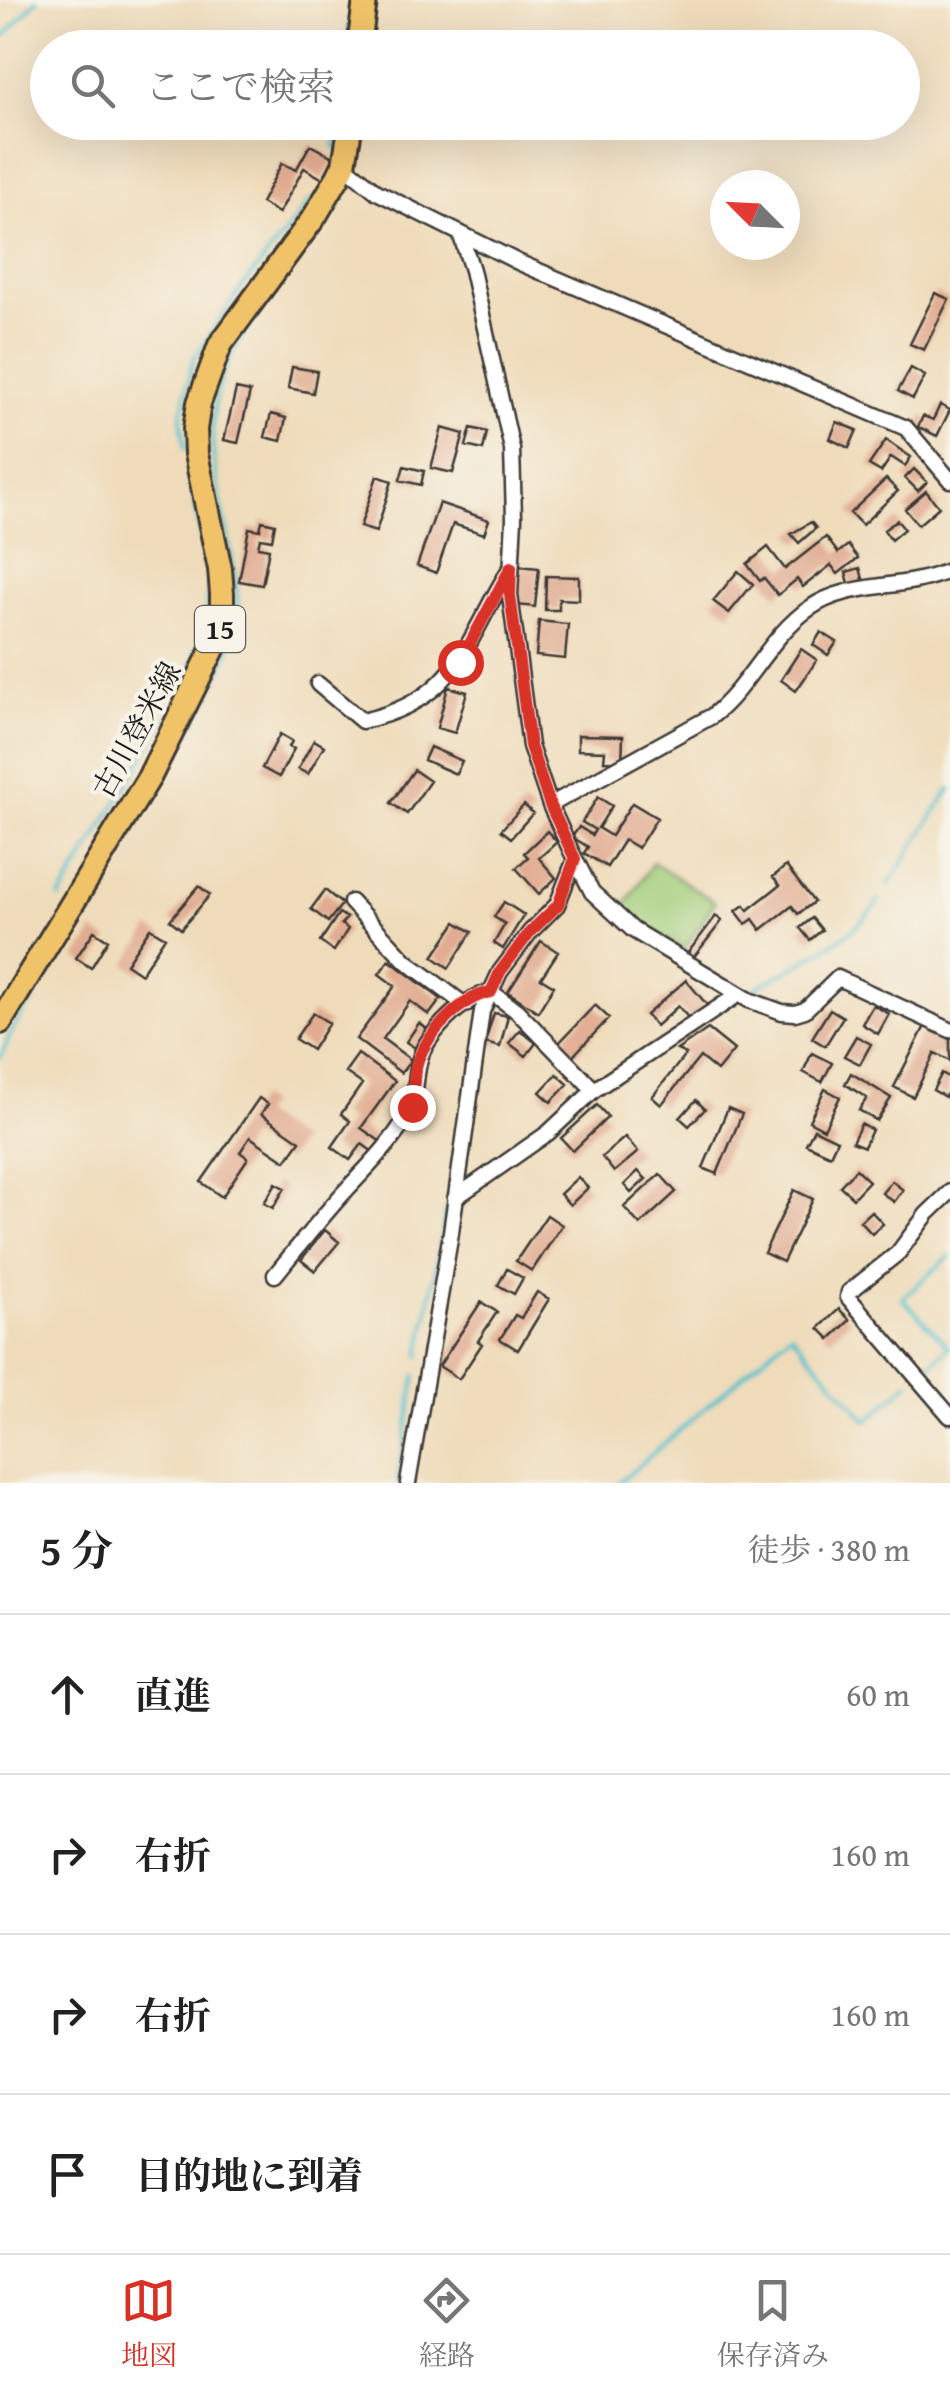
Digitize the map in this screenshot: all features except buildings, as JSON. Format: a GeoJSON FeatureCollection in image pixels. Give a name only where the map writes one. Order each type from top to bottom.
{"type":"FeatureCollection","features":[{"type":"Feature","properties":{"kind":"main road"},"geometry":{"type":"LineString","coordinates":[[361,30],[365,0]]}},
{"type":"Feature","properties":{"kind":"main road","name":"古川登米線"},"geometry":{"type":"LineString","coordinates":[[0,1022],[150,776],[212,654],[222,618],[222,594],[196,454],[195,429],[206,376],[220,344],[315,216],[344,165],[348,140]]}},
{"type":"Feature","properties":{"kind":"street"},"geometry":{"type":"LineString","coordinates":[[344,165],[377,192],[520,263],[906,428],[950,480]]}},
{"type":"Feature","properties":{"kind":"street"},"geometry":{"type":"LineString","coordinates":[[460,233],[472,270],[512,449],[510,595],[530,746],[550,805],[592,892],[633,930],[743,997],[795,1013],[804,1010],[838,978],[950,1030]]}},
{"type":"Feature","properties":{"kind":"street"},"geometry":{"type":"LineString","coordinates":[[318,684],[362,722],[397,714],[426,697],[460,662],[511,567]]}},
{"type":"Feature","properties":{"kind":"street"},"geometry":{"type":"LineString","coordinates":[[550,805],[712,716],[726,705],[786,628],[812,606],[840,594],[916,582],[950,570]]}},
{"type":"Feature","properties":{"kind":"street"},"geometry":{"type":"LineString","coordinates":[[408,1483],[456,1198],[482,1011],[500,972],[558,905],[575,859]]}},
{"type":"Feature","properties":{"kind":"street"},"geometry":{"type":"LineString","coordinates":[[351,902],[406,961],[465,1005]]}},
{"type":"Feature","properties":{"kind":"street"},"geometry":{"type":"LineString","coordinates":[[274,1275],[380,1155],[412,1107],[418,1061],[427,1042],[478,994],[491,992],[517,1010],[594,1090]]}},
{"type":"Feature","properties":{"kind":"street"},"geometry":{"type":"LineString","coordinates":[[456,1198],[548,1133],[594,1090],[743,997]]}},
{"type":"Feature","properties":{"kind":"street"},"geometry":{"type":"LineString","coordinates":[[950,1192],[927,1214],[898,1253],[848,1297],[950,1416]]}},
{"type":"Feature","properties":{"kind":"green space"},"geometry":{"type":"Polygon","coordinates":[[[653,862],[715,902],[684,950],[622,910],[653,862]]]}},
{"type":"Feature","properties":{"kind":"waterway"},"geometry":{"type":"LineString","coordinates":[[0,41],[37,0]]}},
{"type":"Feature","properties":{"kind":"waterway"},"geometry":{"type":"LineString","coordinates":[[349,30],[354,0]]}},
{"type":"Feature","properties":{"kind":"waterway"},"geometry":{"type":"LineString","coordinates":[[336,140],[336,148]]}},
{"type":"Feature","properties":{"kind":"waterway"},"geometry":{"type":"LineString","coordinates":[[185,449],[181,418],[193,360],[237,294],[312,199]]}},
{"type":"Feature","properties":{"kind":"waterway"},"geometry":{"type":"LineString","coordinates":[[0,1058],[12,1031],[191,728],[228,653],[236,624],[237,596],[212,438],[219,384],[249,325]]}},
{"type":"Feature","properties":{"kind":"waterway"},"geometry":{"type":"LineString","coordinates":[[188,468],[203,542]]}},
{"type":"Feature","properties":{"kind":"waterway"},"geometry":{"type":"LineString","coordinates":[[178,695],[201,637],[209,576]]}},
{"type":"Feature","properties":{"kind":"waterway"},"geometry":{"type":"LineString","coordinates":[[60,898],[167,717]]}},
{"type":"Feature","properties":{"kind":"waterway"},"geometry":{"type":"LineString","coordinates":[[888,886],[950,789]]}},
{"type":"Feature","properties":{"kind":"waterway"},"geometry":{"type":"LineString","coordinates":[[745,995],[836,941],[868,915],[879,900]]}},
{"type":"Feature","properties":{"kind":"waterway"},"geometry":{"type":"LineString","coordinates":[[420,1356],[446,1211]]}},
{"type":"Feature","properties":{"kind":"waterway"},"geometry":{"type":"LineString","coordinates":[[925,1370],[949,1347],[902,1298],[950,1256]]}},
{"type":"Feature","properties":{"kind":"waterway"},"geometry":{"type":"LineString","coordinates":[[619,1483],[791,1333],[867,1421],[909,1383]]}},
{"type":"Feature","properties":{"kind":"waterway"},"geometry":{"type":"LineString","coordinates":[[398,1483],[416,1376]]}},
{"type":"Feature","properties":{"kind":"route"},"geometry":{"type":"LineString","coordinates":[[412,1107],[418,1061],[427,1042],[478,994],[491,992],[500,972],[530,932],[558,905],[575,859],[550,805],[530,746],[510,595],[511,567],[460,662]]}}]}
